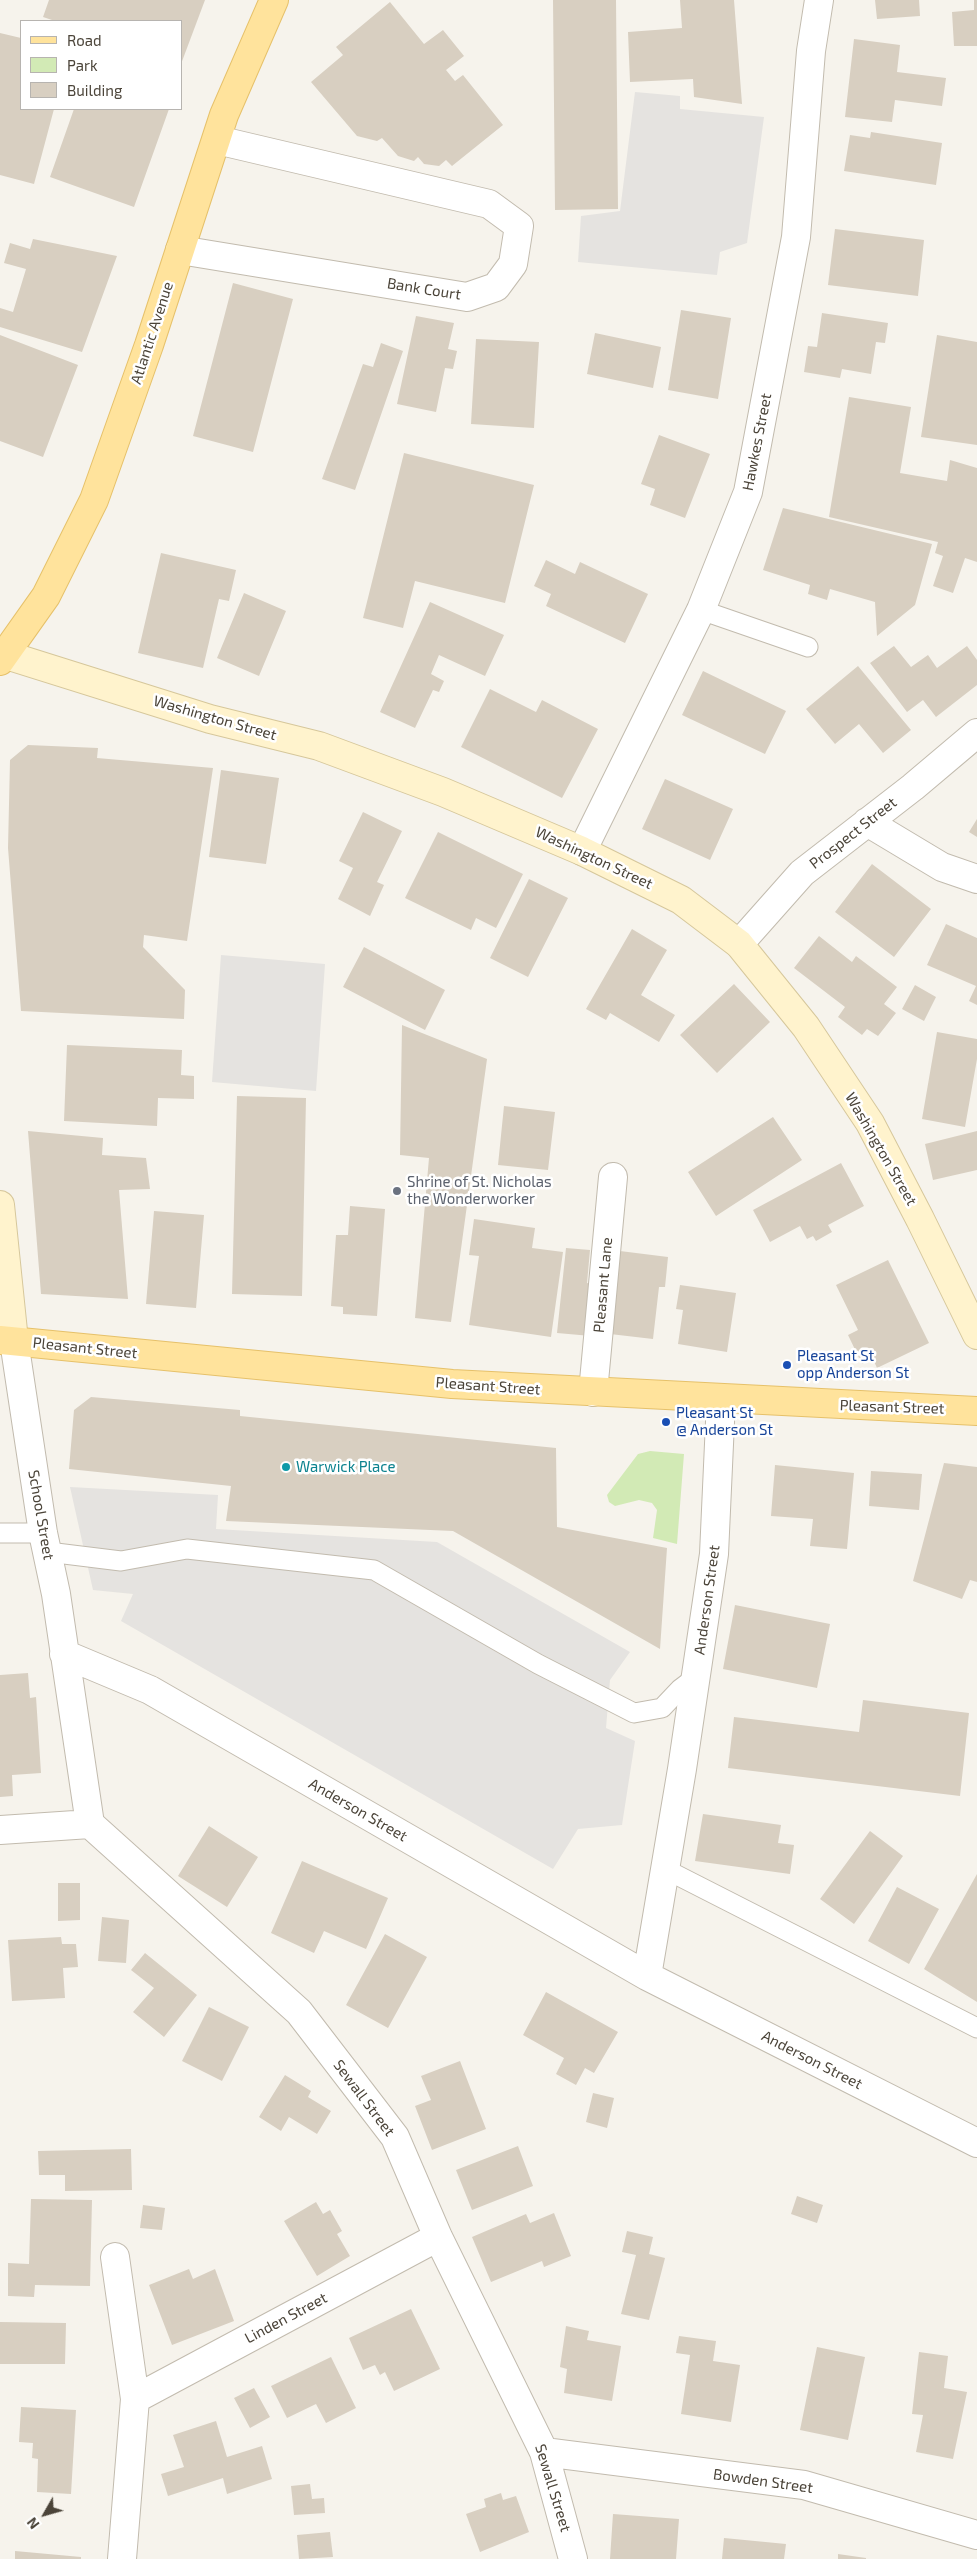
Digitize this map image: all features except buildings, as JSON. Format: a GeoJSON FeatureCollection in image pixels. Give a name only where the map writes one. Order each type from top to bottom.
{"type":"FeatureCollection","features":[{"type":"Feature","properties":{"kind":"main road","name":"Atlantic Avenue"},"geometry":{"type":"LineString","coordinates":[[2,656],[46,596],[84,523],[146,354],[224,115],[274,0]]}},
{"type":"Feature","properties":{"kind":"main road","name":"Washington Street"},"geometry":{"type":"LineString","coordinates":[[2,656],[210,719],[320,746],[443,792],[582,851],[681,900],[739,944],[806,1026],[870,1123],[977,1335]]}},
{"type":"Feature","properties":{"kind":"main road","name":"School Street"},"geometry":{"type":"LineString","coordinates":[[0,1205],[7,1340]]}},
{"type":"Feature","properties":{"kind":"main road","name":"Pleasant Street"},"geometry":{"type":"LineString","coordinates":[[7,1340],[452,1384],[721,1400],[977,1411]]}},
{"type":"Feature","properties":{"kind":"street","name":"Hawkes Street"},"geometry":{"type":"LineString","coordinates":[[582,851],[701,610],[748,492],[796,237],[811,51],[819,0]]}},
{"type":"Feature","properties":{"kind":"street","name":"Bank Court"},"geometry":{"type":"LineString","coordinates":[[180,250],[467,297],[496,287],[513,264],[518,226],[489,204],[217,140]]}},
{"type":"Feature","properties":{"kind":"street","name":"Prospect Street"},"geometry":{"type":"LineString","coordinates":[[739,944],[802,873],[977,733]]}},
{"type":"Feature","properties":{"kind":"street"},"geometry":{"type":"LineString","coordinates":[[867,822],[942,867],[977,879]]}},
{"type":"Feature","properties":{"kind":"street","name":"Pleasant Lane"},"geometry":{"type":"LineString","coordinates":[[593,1392],[612,1177]]}},
{"type":"Feature","properties":{"kind":"street","name":"School Street"},"geometry":{"type":"LineString","coordinates":[[7,1340],[45,1543],[90,1824]]}},
{"type":"Feature","properties":{"kind":"street","name":"Anderson Street"},"geometry":{"type":"LineString","coordinates":[[647,1976],[696,1677],[714,1554],[721,1400]]}},
{"type":"Feature","properties":{"kind":"street","name":"Anderson Street"},"geometry":{"type":"LineString","coordinates":[[64,1654],[150,1690],[647,1976],[977,2143]]}},
{"type":"Feature","properties":{"kind":"street"},"geometry":{"type":"LineString","coordinates":[[0,1830],[90,1824]]}},
{"type":"Feature","properties":{"kind":"street","name":"Sewall Street"},"geometry":{"type":"LineString","coordinates":[[90,1824],[299,2012],[395,2138],[438,2237],[544,2452],[573,2559]]}},
{"type":"Feature","properties":{"kind":"street","name":"Linden Street"},"geometry":{"type":"LineString","coordinates":[[135,2399],[438,2237]]}},
{"type":"Feature","properties":{"kind":"street"},"geometry":{"type":"LineString","coordinates":[[115,2257],[135,2399],[122,2559]]}},
{"type":"Feature","properties":{"kind":"street","name":"Bowden Street"},"geometry":{"type":"LineString","coordinates":[[544,2452],[804,2485],[977,2535]]}},
{"type":"Feature","properties":{"kind":"lane"},"geometry":{"type":"LineString","coordinates":[[701,610],[808,647]]}},
{"type":"Feature","properties":{"kind":"lane"},"geometry":{"type":"LineString","coordinates":[[0,1533],[121,1561],[187,1549],[374,1570],[538,1664],[634,1713],[662,1708],[680,1689],[696,1677]]}},
{"type":"Feature","properties":{"kind":"lane"},"geometry":{"type":"LineString","coordinates":[[665,1869],[977,2028]]}},
{"type":"Feature","properties":{"kind":"green space"},"geometry":{"type":"Polygon","coordinates":[[[650,1451],[684,1454],[677,1544],[653,1538],[657,1510],[652,1503],[639,1500],[615,1506],[609,1502],[607,1495],[638,1454],[650,1451]]]}},
{"type":"Feature","properties":{"kind":"shaded area"},"geometry":{"type":"Polygon","coordinates":[[[635,92],[680,96],[680,109],[764,117],[747,243],[720,252],[717,275],[578,262],[581,216],[620,211],[635,92]]]}},
{"type":"Feature","properties":{"kind":"shaded area"},"geometry":{"type":"Polygon","coordinates":[[[221,955],[325,964],[316,1091],[212,1082],[221,955]]]}},
{"type":"Feature","properties":{"kind":"shaded area"},"geometry":{"type":"Polygon","coordinates":[[[70,1487],[218,1495],[216,1529],[437,1542],[630,1652],[610,1680],[606,1728],[635,1741],[622,1825],[578,1829],[553,1869],[121,1621],[133,1594],[93,1590],[70,1487]]]}},
{"type":"Feature","properties":{"kind":"place","name":"Shrine of St. Nicholas the Wonderworker"},"geometry":{"type":"Point","coordinates":[397,1191]}},
{"type":"Feature","properties":{"kind":"place","name":"Pleasant St opp Anderson St"},"geometry":{"type":"Point","coordinates":[787,1365]}},
{"type":"Feature","properties":{"kind":"place","name":"Pleasant St @ Anderson St"},"geometry":{"type":"Point","coordinates":[666,1422]}},
{"type":"Feature","properties":{"kind":"place","name":"Warwick Place"},"geometry":{"type":"Point","coordinates":[286,1467]}}]}
